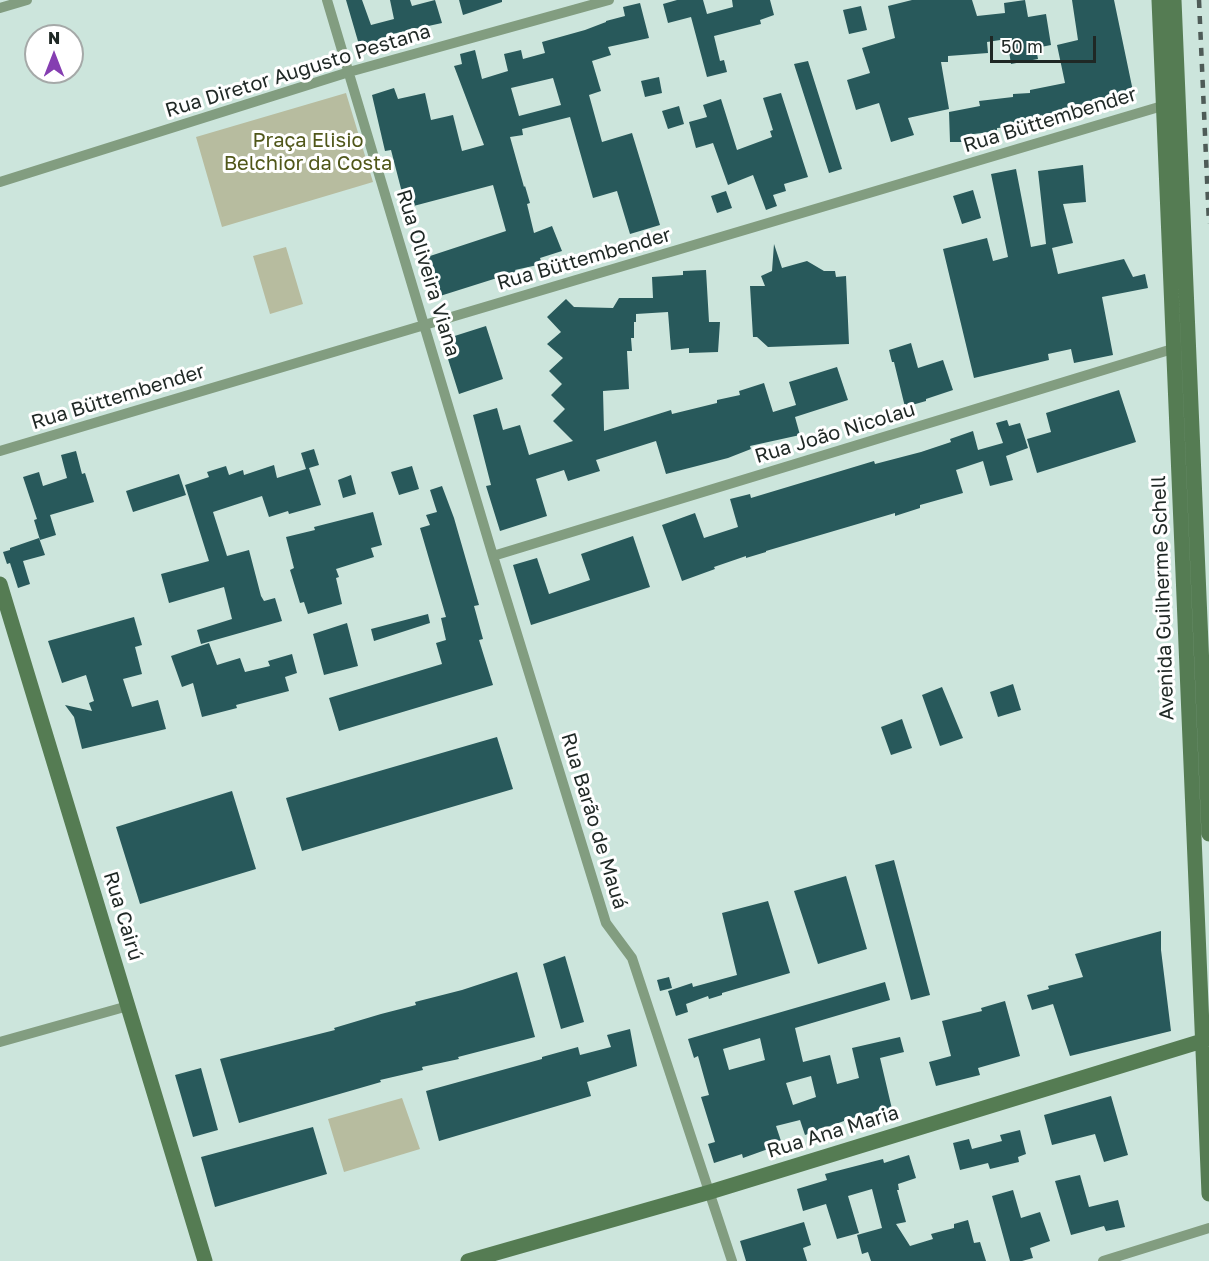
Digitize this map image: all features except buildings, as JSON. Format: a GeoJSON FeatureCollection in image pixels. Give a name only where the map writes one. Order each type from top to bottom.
{"type":"FeatureCollection","features":[{"type":"Feature","properties":{"kind":"main road","name":"Avenida Guilherme Schell"},"geometry":{"type":"LineString","coordinates":[[1159,0],[1171,104]]}},
{"type":"Feature","properties":{"kind":"main road","name":"Avenida Guilherme Schell"},"geometry":{"type":"LineString","coordinates":[[1174,0],[1171,104],[1206,1040],[1209,1194]]}},
{"type":"Feature","properties":{"kind":"main road","name":"Avenida Guilherme Schell"},"geometry":{"type":"LineString","coordinates":[[1185,444],[1209,834]]}},
{"type":"Feature","properties":{"kind":"main road","name":"Rua Cairú"},"geometry":{"type":"LineString","coordinates":[[0,584],[206,1261]]}},
{"type":"Feature","properties":{"kind":"main road","name":"Rua Ana Maria"},"geometry":{"type":"LineString","coordinates":[[468,1261],[710,1192],[1206,1040]]}},
{"type":"Feature","properties":{"kind":"street"},"geometry":{"type":"LineString","coordinates":[[0,8],[27,0]]}},
{"type":"Feature","properties":{"kind":"street","name":"Rua Oliveira Viana"},"geometry":{"type":"LineString","coordinates":[[327,0],[493,556]]}},
{"type":"Feature","properties":{"kind":"street","name":"Rua Diretor Augusto Pestana"},"geometry":{"type":"LineString","coordinates":[[0,182],[349,72],[609,0]]}},
{"type":"Feature","properties":{"kind":"street","name":"Rua Büttembender"},"geometry":{"type":"LineString","coordinates":[[0,451],[1171,104]]}},
{"type":"Feature","properties":{"kind":"street","name":"Rua João Nicolau"},"geometry":{"type":"LineString","coordinates":[[493,556],[1181,347]]}},
{"type":"Feature","properties":{"kind":"street","name":"Rua Barão de Mauá"},"geometry":{"type":"LineString","coordinates":[[493,556],[606,922],[632,958],[732,1261]]}},
{"type":"Feature","properties":{"kind":"street"},"geometry":{"type":"LineString","coordinates":[[0,1042],[128,1006]]}},
{"type":"Feature","properties":{"kind":"street"},"geometry":{"type":"LineString","coordinates":[[1103,1261],[1209,1228]]}},
{"type":"Feature","properties":{"kind":"green space","name":"Praça Elisio Belchior da Costa"},"geometry":{"type":"Polygon","coordinates":[[[346,93],[373,182],[222,227],[196,137],[346,93]]]}},
{"type":"Feature","properties":{"kind":"green space"},"geometry":{"type":"Polygon","coordinates":[[[286,247],[303,304],[270,314],[253,256],[286,247]]]}},
{"type":"Feature","properties":{"kind":"green space"},"geometry":{"type":"Polygon","coordinates":[[[402,1098],[420,1149],[344,1172],[328,1119],[402,1098]]]}},
{"type":"Feature","properties":{"kind":"railway"},"geometry":{"type":"LineString","coordinates":[[1199,0],[1209,224]]}}]}
